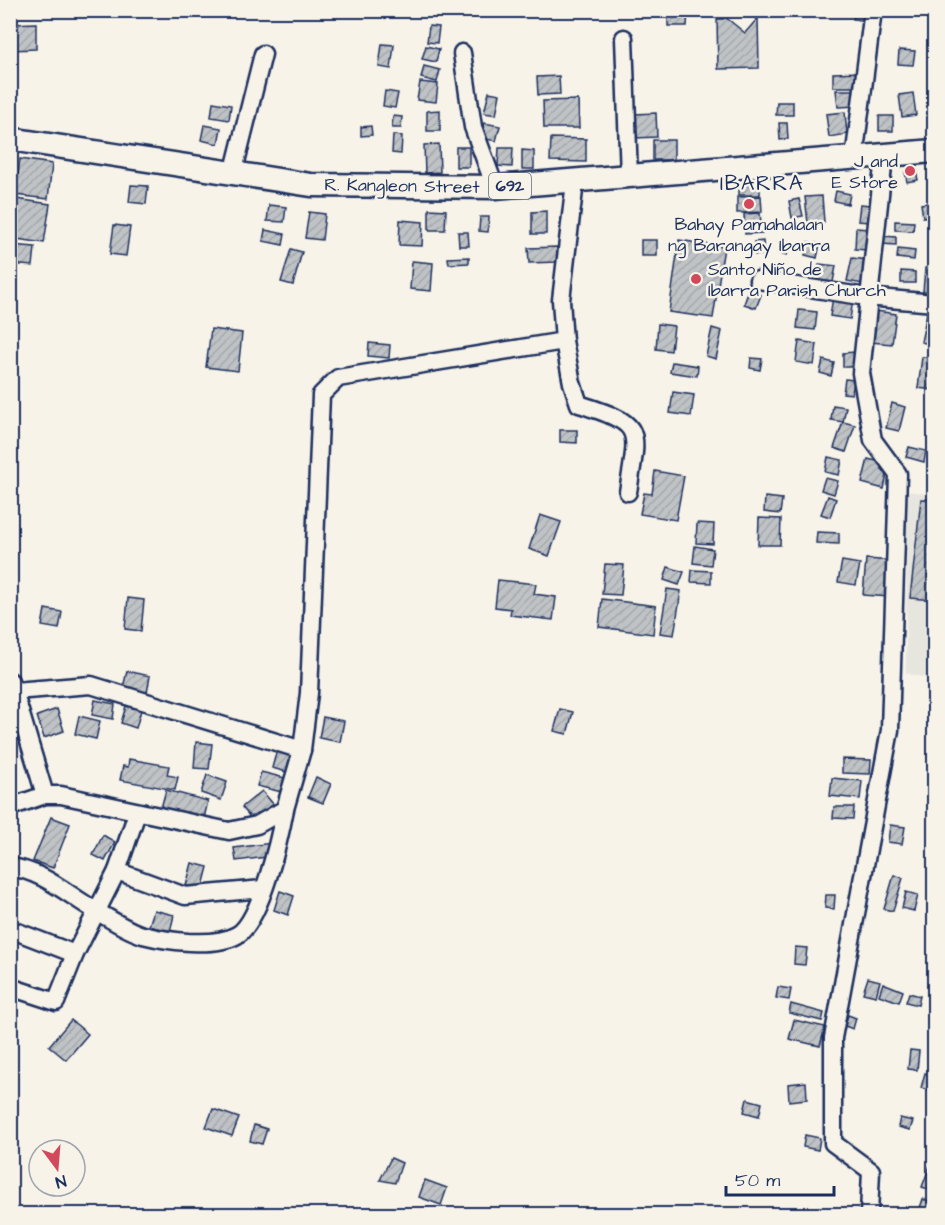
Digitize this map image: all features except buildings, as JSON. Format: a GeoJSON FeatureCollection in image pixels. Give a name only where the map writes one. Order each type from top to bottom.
{"type":"FeatureCollection","features":[{"type":"Feature","properties":{"kind":"main road","name":"R. Kangleon Street"},"geometry":{"type":"LineString","coordinates":[[10,139],[56,148],[311,185],[495,187],[884,157],[934,151]]}},
{"type":"Feature","properties":{"kind":"street"},"geometry":{"type":"LineString","coordinates":[[854,159],[873,10]]}},
{"type":"Feature","properties":{"kind":"street"},"geometry":{"type":"LineString","coordinates":[[624,38],[629,177]]}},
{"type":"Feature","properties":{"kind":"street"},"geometry":{"type":"LineString","coordinates":[[462,53],[473,127],[495,187]]}},
{"type":"Feature","properties":{"kind":"street"},"geometry":{"type":"LineString","coordinates":[[233,174],[262,54]]}},
{"type":"Feature","properties":{"kind":"street"},"geometry":{"type":"LineString","coordinates":[[869,1215],[871,1171],[833,1143],[833,1038],[890,730],[898,474],[873,440],[861,373],[867,297],[884,157]]}},
{"type":"Feature","properties":{"kind":"street"},"geometry":{"type":"LineString","coordinates":[[574,182],[561,300],[564,341],[572,383],[579,404],[617,416],[633,431],[636,443],[628,492]]}},
{"type":"Feature","properties":{"kind":"street"},"geometry":{"type":"LineString","coordinates":[[758,280],[867,297],[934,303]]}},
{"type":"Feature","properties":{"kind":"street"},"geometry":{"type":"LineString","coordinates":[[10,867],[30,869],[96,911],[141,935],[200,943],[237,935],[249,922],[276,858],[285,809],[302,750],[309,693],[321,394],[338,378],[564,341]]}},
{"type":"Feature","properties":{"kind":"street"},"geometry":{"type":"LineString","coordinates":[[45,795],[12,686],[91,685],[302,750]]}},
{"type":"Feature","properties":{"kind":"street"},"geometry":{"type":"LineString","coordinates":[[10,807],[45,795],[61,795],[229,831],[257,825],[285,809]]}},
{"type":"Feature","properties":{"kind":"street"},"geometry":{"type":"LineString","coordinates":[[10,987],[56,1002],[75,954],[117,871],[138,813]]}},
{"type":"Feature","properties":{"kind":"street"},"geometry":{"type":"LineString","coordinates":[[117,871],[185,896],[263,889]]}},
{"type":"Feature","properties":{"kind":"street"},"geometry":{"type":"LineString","coordinates":[[10,929],[75,954]]}},
{"type":"Feature","properties":{"kind":"shaded area"},"geometry":{"type":"Polygon","coordinates":[[[907,491],[934,495],[934,680],[906,673],[907,491]]]}},
{"type":"Feature","properties":{"kind":"place","name":"J and E Store"},"geometry":{"type":"Point","coordinates":[910,171]}},
{"type":"Feature","properties":{"kind":"place","name":"Bahay Pamahalaan ng Barangay Ibarra"},"geometry":{"type":"Point","coordinates":[749,204]}},
{"type":"Feature","properties":{"kind":"place","name":"Santo Niño de Ibarra Parish Church"},"geometry":{"type":"Point","coordinates":[696,279]}},
{"type":"Feature","properties":{"kind":"district","name":"IBARRA"},"geometry":{"type":"Point","coordinates":[762,183]}}]}
